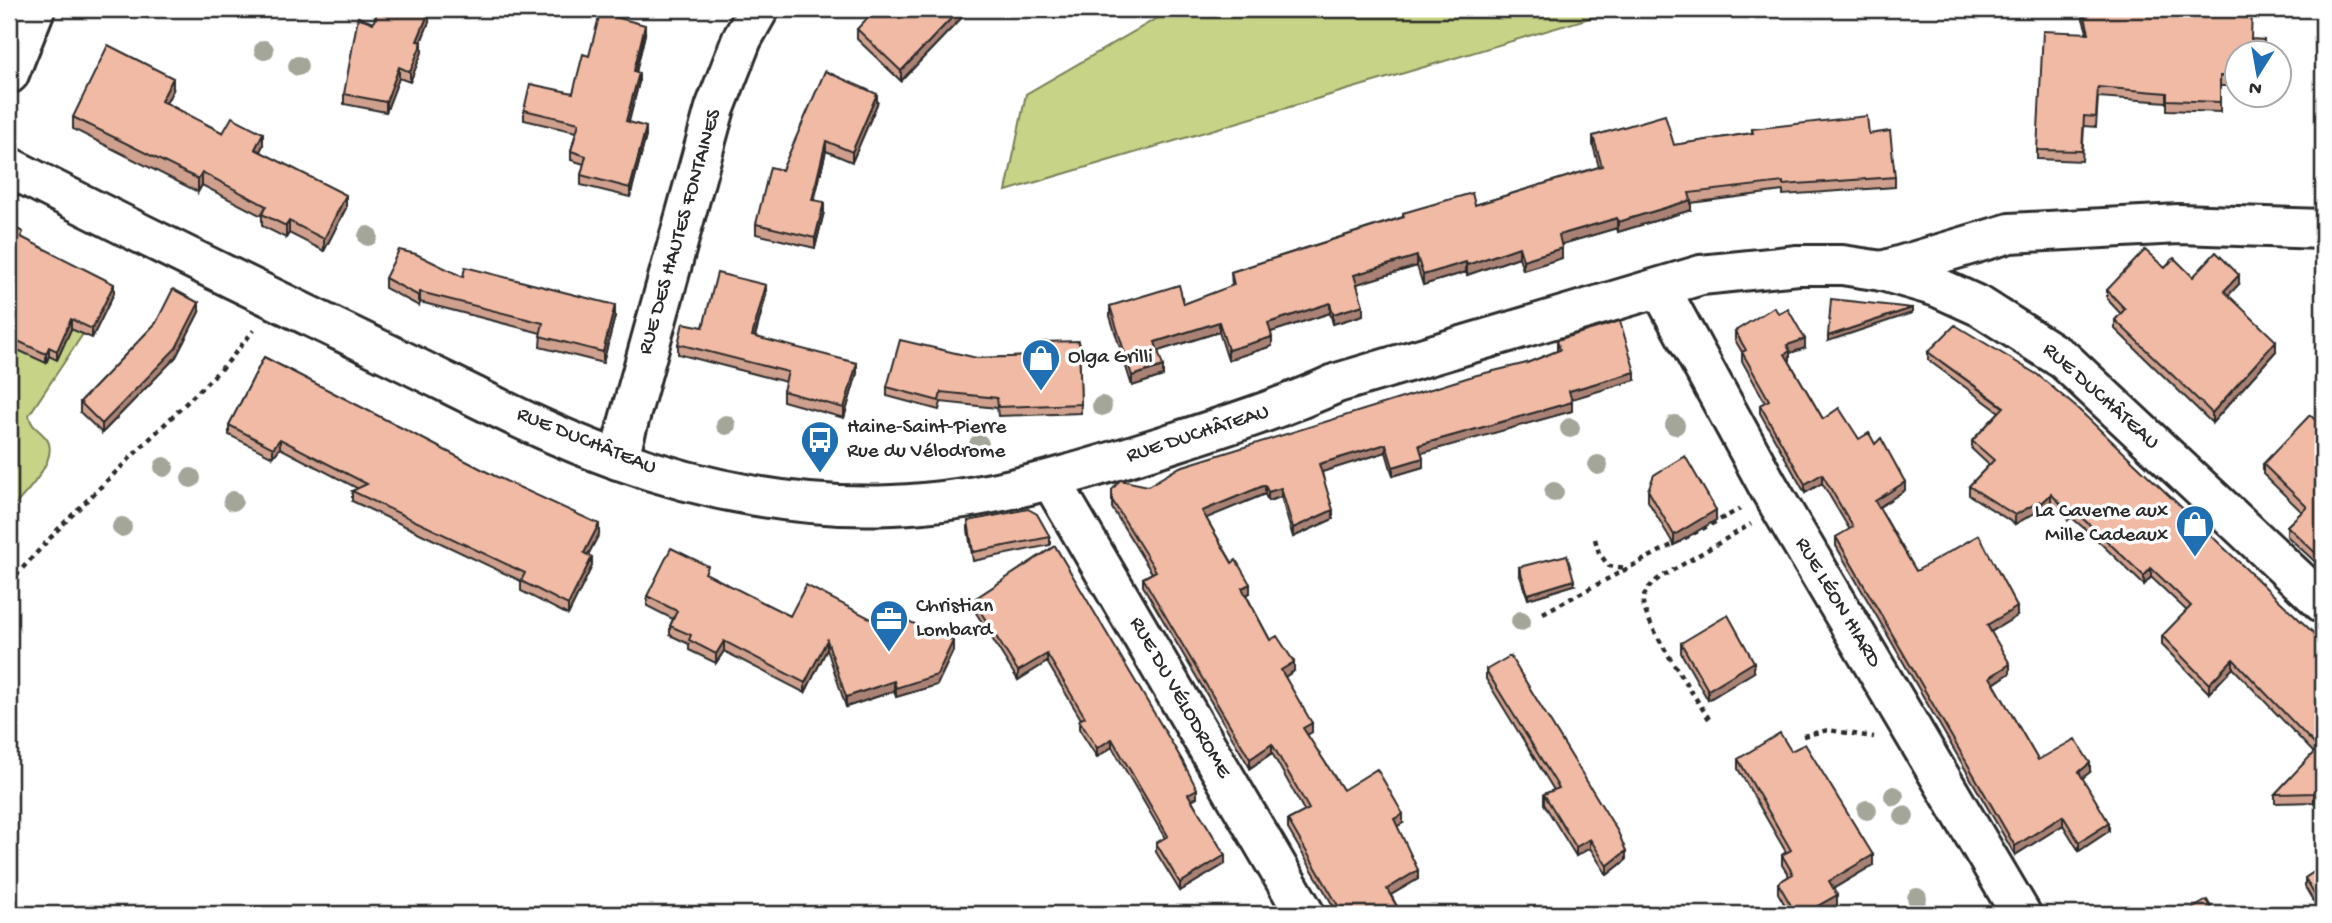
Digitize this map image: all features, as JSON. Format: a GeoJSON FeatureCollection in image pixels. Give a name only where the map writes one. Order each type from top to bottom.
{"type":"FeatureCollection","features":[{"type":"Feature","properties":{"kind":"street"},"geometry":{"type":"LineString","coordinates":[[9,74],[35,9]]}},
{"type":"Feature","properties":{"kind":"street","name":"RUE DES HAUTES FONTAINES"},"geometry":{"type":"LineString","coordinates":[[618,460],[715,108],[742,39],[759,9]]}},
{"type":"Feature","properties":{"kind":"street","name":"RUE DUCHÂTEAU"},"geometry":{"type":"LineString","coordinates":[[9,167],[270,297],[618,460],[706,486],[766,497],[830,502],[892,505],[1000,492],[1052,482],[1281,408],[1337,383],[1701,275],[1798,265],[1842,265],[1882,271],[1937,287],[1981,307],[2064,359],[2323,603]]}},
{"type":"Feature","properties":{"kind":"street"},"geometry":{"type":"LineString","coordinates":[[1882,271],[2010,233],[2179,224],[2323,229]]}},
{"type":"Feature","properties":{"kind":"street","name":"RUE LÉON HIARD"},"geometry":{"type":"LineString","coordinates":[[1660,288],[1774,496],[2021,914]]}},
{"type":"Feature","properties":{"kind":"street","name":"RUE DU VÉLODROME"},"geometry":{"type":"LineString","coordinates":[[1052,482],[1306,914]]}},
{"type":"Feature","properties":{"kind":"path"},"geometry":{"type":"LineString","coordinates":[[9,583],[62,525],[234,355],[251,334],[270,297]]}},
{"type":"Feature","properties":{"kind":"path"},"geometry":{"type":"LineString","coordinates":[[1543,613],[1743,508],[1774,496]]}},
{"type":"Feature","properties":{"kind":"path"},"geometry":{"type":"LineString","coordinates":[[1709,719],[1648,620],[1643,600],[1648,588],[1658,579],[1774,496]]}},
{"type":"Feature","properties":{"kind":"path"},"geometry":{"type":"LineString","coordinates":[[1595,539],[1599,553],[1609,566],[1629,568]]}},
{"type":"Feature","properties":{"kind":"path"},"geometry":{"type":"LineString","coordinates":[[1803,736],[1828,730],[1881,737],[1909,724]]}},
{"type":"Feature","properties":{"kind":"green space"},"geometry":{"type":"Polygon","coordinates":[[[1173,9],[1620,9],[1006,191],[1026,94],[1173,9]]]}},
{"type":"Feature","properties":{"kind":"green space"},"geometry":{"type":"Polygon","coordinates":[[[9,285],[85,331],[29,415],[32,423],[48,441],[48,459],[37,479],[9,511],[9,285]]]}},
{"type":"Feature","properties":{"kind":"building"},"geometry":{"type":"Polygon","coordinates":[[[379,9],[420,9],[429,12],[417,41],[422,42],[410,72],[399,67],[386,102],[344,94],[358,17],[373,23],[379,9]]]}},
{"type":"Feature","properties":{"kind":"building"},"geometry":{"type":"Polygon","coordinates":[[[876,9],[960,9],[901,71],[857,29],[876,9]]]}},
{"type":"Feature","properties":{"kind":"building"},"geometry":{"type":"Polygon","coordinates":[[[2083,9],[2252,10],[2251,38],[2224,38],[2224,76],[2220,76],[2220,102],[2167,100],[2167,93],[2098,87],[2096,117],[2084,116],[2082,151],[2037,150],[2043,31],[2089,33],[2083,9]]]}},
{"type":"Feature","properties":{"kind":"building"},"geometry":{"type":"Polygon","coordinates":[[[600,13],[645,25],[634,71],[639,73],[626,121],[646,127],[630,188],[581,175],[586,156],[571,151],[579,123],[524,110],[530,84],[573,93],[583,54],[589,56],[600,13]]]}},
{"type":"Feature","properties":{"kind":"building"},"geometry":{"type":"Polygon","coordinates":[[[108,45],[173,78],[161,101],[223,133],[232,117],[263,133],[255,149],[346,195],[324,239],[289,221],[286,226],[262,214],[266,206],[202,172],[198,179],[73,117],[108,45]]]}},
{"type":"Feature","properties":{"kind":"building"},"geometry":{"type":"Polygon","coordinates":[[[825,71],[877,94],[852,152],[826,141],[812,200],[824,202],[815,238],[756,224],[770,167],[782,170],[825,71]]]}},
{"type":"Feature","properties":{"kind":"building"},"geometry":{"type":"Polygon","coordinates":[[[1665,115],[1674,145],[1753,133],[1752,129],[1867,116],[1869,134],[1890,131],[1895,177],[1783,185],[1783,182],[1689,193],[1691,200],[1618,222],[1617,218],[1559,235],[1562,248],[1523,260],[1519,247],[1467,265],[1466,262],[1423,275],[1417,256],[1354,275],[1363,305],[1333,314],[1330,303],[1268,323],[1272,337],[1228,350],[1219,322],[1155,342],[1163,366],[1132,376],[1110,306],[1179,285],[1184,304],[1234,285],[1231,272],[1404,217],[1403,213],[1472,193],[1475,205],[1602,166],[1593,136],[1665,115]]]}},
{"type":"Feature","properties":{"kind":"building"},"geometry":{"type":"Polygon","coordinates":[[[9,225],[23,232],[21,237],[114,284],[92,329],[71,319],[57,351],[49,347],[46,354],[9,337],[9,225]]]}},
{"type":"Feature","properties":{"kind":"building"},"geometry":{"type":"Polygon","coordinates":[[[399,250],[416,254],[463,277],[465,267],[615,305],[603,352],[540,336],[543,323],[420,292],[419,296],[385,278],[399,250]]]}},
{"type":"Feature","properties":{"kind":"building"},"geometry":{"type":"Polygon","coordinates":[[[2145,250],[2165,268],[2174,258],[2193,277],[2216,252],[2239,275],[2224,291],[2276,341],[2212,413],[2115,320],[2125,309],[2107,290],[2145,250]]]}},
{"type":"Feature","properties":{"kind":"building"},"geometry":{"type":"Polygon","coordinates":[[[717,273],[766,285],[752,336],[857,363],[844,408],[783,391],[788,372],[678,344],[683,323],[703,327],[717,273]]]}},
{"type":"Feature","properties":{"kind":"building"},"geometry":{"type":"Polygon","coordinates":[[[173,289],[199,303],[176,348],[102,424],[80,402],[156,323],[173,289]]]}},
{"type":"Feature","properties":{"kind":"building"},"geometry":{"type":"Polygon","coordinates":[[[1831,299],[1912,308],[1828,336],[1831,299]]]}},
{"type":"Feature","properties":{"kind":"building"},"geometry":{"type":"Polygon","coordinates":[[[1774,307],[1779,314],[1788,309],[1805,339],[1787,345],[1790,351],[1785,354],[1823,419],[1839,408],[1859,439],[1869,433],[1875,444],[1881,438],[1905,482],[1875,501],[1916,571],[1979,535],[2017,607],[1987,625],[2010,664],[1990,677],[2038,760],[2075,739],[2090,763],[2079,772],[2109,823],[2079,842],[2063,816],[2015,846],[1836,537],[1853,527],[1822,474],[1805,484],[1760,405],[1769,400],[1742,352],[1746,350],[1735,331],[1774,307]]]}},
{"type":"Feature","properties":{"kind":"building"},"geometry":{"type":"Polygon","coordinates":[[[1620,321],[1635,372],[1569,391],[1572,402],[1419,445],[1423,458],[1393,467],[1386,444],[1319,464],[1333,510],[1293,528],[1281,488],[1268,492],[1265,485],[1202,511],[1232,563],[1236,560],[1250,584],[1242,588],[1270,640],[1277,636],[1294,662],[1281,670],[1312,723],[1303,728],[1343,790],[1377,769],[1403,814],[1394,819],[1418,870],[1387,889],[1401,914],[1343,914],[1288,820],[1309,809],[1272,744],[1250,759],[1143,578],[1156,571],[1112,500],[1112,490],[1120,480],[1148,486],[1180,467],[1473,376],[1527,363],[1560,350],[1557,340],[1620,321]]]}},
{"type":"Feature","properties":{"kind":"building"},"geometry":{"type":"Polygon","coordinates":[[[1955,325],[2038,375],[2077,408],[2323,642],[2323,780],[2314,793],[2275,794],[2318,748],[2233,659],[2209,684],[2162,636],[2191,606],[2151,568],[2144,576],[2071,508],[2068,511],[2051,494],[2042,503],[2040,501],[2015,515],[1969,486],[1994,460],[1972,441],[2004,407],[1928,352],[1955,325]]]}},
{"type":"Feature","properties":{"kind":"building"},"geometry":{"type":"Polygon","coordinates":[[[900,340],[977,358],[1043,356],[1043,342],[1079,341],[1081,404],[998,407],[997,398],[941,392],[939,401],[887,387],[900,340]]]}},
{"type":"Feature","properties":{"kind":"building"},"geometry":{"type":"Polygon","coordinates":[[[264,357],[495,476],[599,524],[584,553],[592,557],[568,605],[521,581],[525,573],[352,491],[367,484],[280,439],[273,448],[229,425],[264,357]]]}},
{"type":"Feature","properties":{"kind":"building"},"geometry":{"type":"Polygon","coordinates":[[[2310,415],[2323,427],[2323,560],[2287,526],[2307,507],[2263,464],[2310,415]]]}},
{"type":"Feature","properties":{"kind":"building"},"geometry":{"type":"Polygon","coordinates":[[[1685,456],[1716,510],[1674,535],[1648,490],[1654,475],[1685,456]]]}},
{"type":"Feature","properties":{"kind":"building"},"geometry":{"type":"Polygon","coordinates":[[[1028,509],[1037,514],[1050,537],[973,552],[968,521],[1028,509]]]}},
{"type":"Feature","properties":{"kind":"building"},"geometry":{"type":"Polygon","coordinates":[[[1055,546],[1182,760],[1197,789],[1188,794],[1225,855],[1180,883],[1156,843],[1168,836],[1112,739],[1097,748],[1079,720],[1085,717],[1047,654],[1018,671],[973,600],[1055,546]]]}},
{"type":"Feature","properties":{"kind":"building"},"geometry":{"type":"Polygon","coordinates":[[[671,548],[708,566],[705,573],[790,616],[806,585],[873,620],[879,608],[953,641],[937,675],[896,688],[894,681],[846,697],[827,640],[805,683],[724,641],[716,654],[689,640],[691,635],[670,626],[677,611],[647,596],[671,548]]]}},
{"type":"Feature","properties":{"kind":"building"},"geometry":{"type":"Polygon","coordinates":[[[1567,555],[1574,580],[1528,594],[1519,567],[1567,555]]]}},
{"type":"Feature","properties":{"kind":"building"},"geometry":{"type":"Polygon","coordinates":[[[1728,615],[1754,662],[1708,690],[1681,643],[1728,615]]]}},
{"type":"Feature","properties":{"kind":"building"},"geometry":{"type":"Polygon","coordinates":[[[1510,656],[1618,832],[1626,851],[1607,866],[1590,839],[1576,847],[1544,794],[1559,788],[1486,670],[1510,656]]]}},
{"type":"Feature","properties":{"kind":"building"},"geometry":{"type":"Polygon","coordinates":[[[1780,733],[1791,751],[1805,744],[1873,855],[1829,881],[1837,895],[1803,914],[1796,914],[1778,883],[1793,874],[1782,855],[1791,850],[1738,759],[1780,733]]]}},
{"type":"Feature","properties":{"kind":"building"},"geometry":{"type":"Polygon","coordinates":[[[2323,866],[2323,910],[2305,878],[2323,866]]]}},
{"type":"Feature","properties":{"kind":"building"},"geometry":{"type":"Polygon","coordinates":[[[2207,900],[2215,914],[2183,914],[2207,900]]]}},
{"type":"Feature","properties":{"kind":"place","name":"Olga Grilli"},"geometry":{"type":"Point","coordinates":[1041,392]}},
{"type":"Feature","properties":{"kind":"place","name":"Haine-Saint-Pierre Rue du Vélodrome"},"geometry":{"type":"Point","coordinates":[820,474]}},
{"type":"Feature","properties":{"kind":"place","name":"La Caverne aux Mille Cadeaux"},"geometry":{"type":"Point","coordinates":[2195,558]}},
{"type":"Feature","properties":{"kind":"place","name":"Christian Lombard"},"geometry":{"type":"Point","coordinates":[889,653]}}]}
